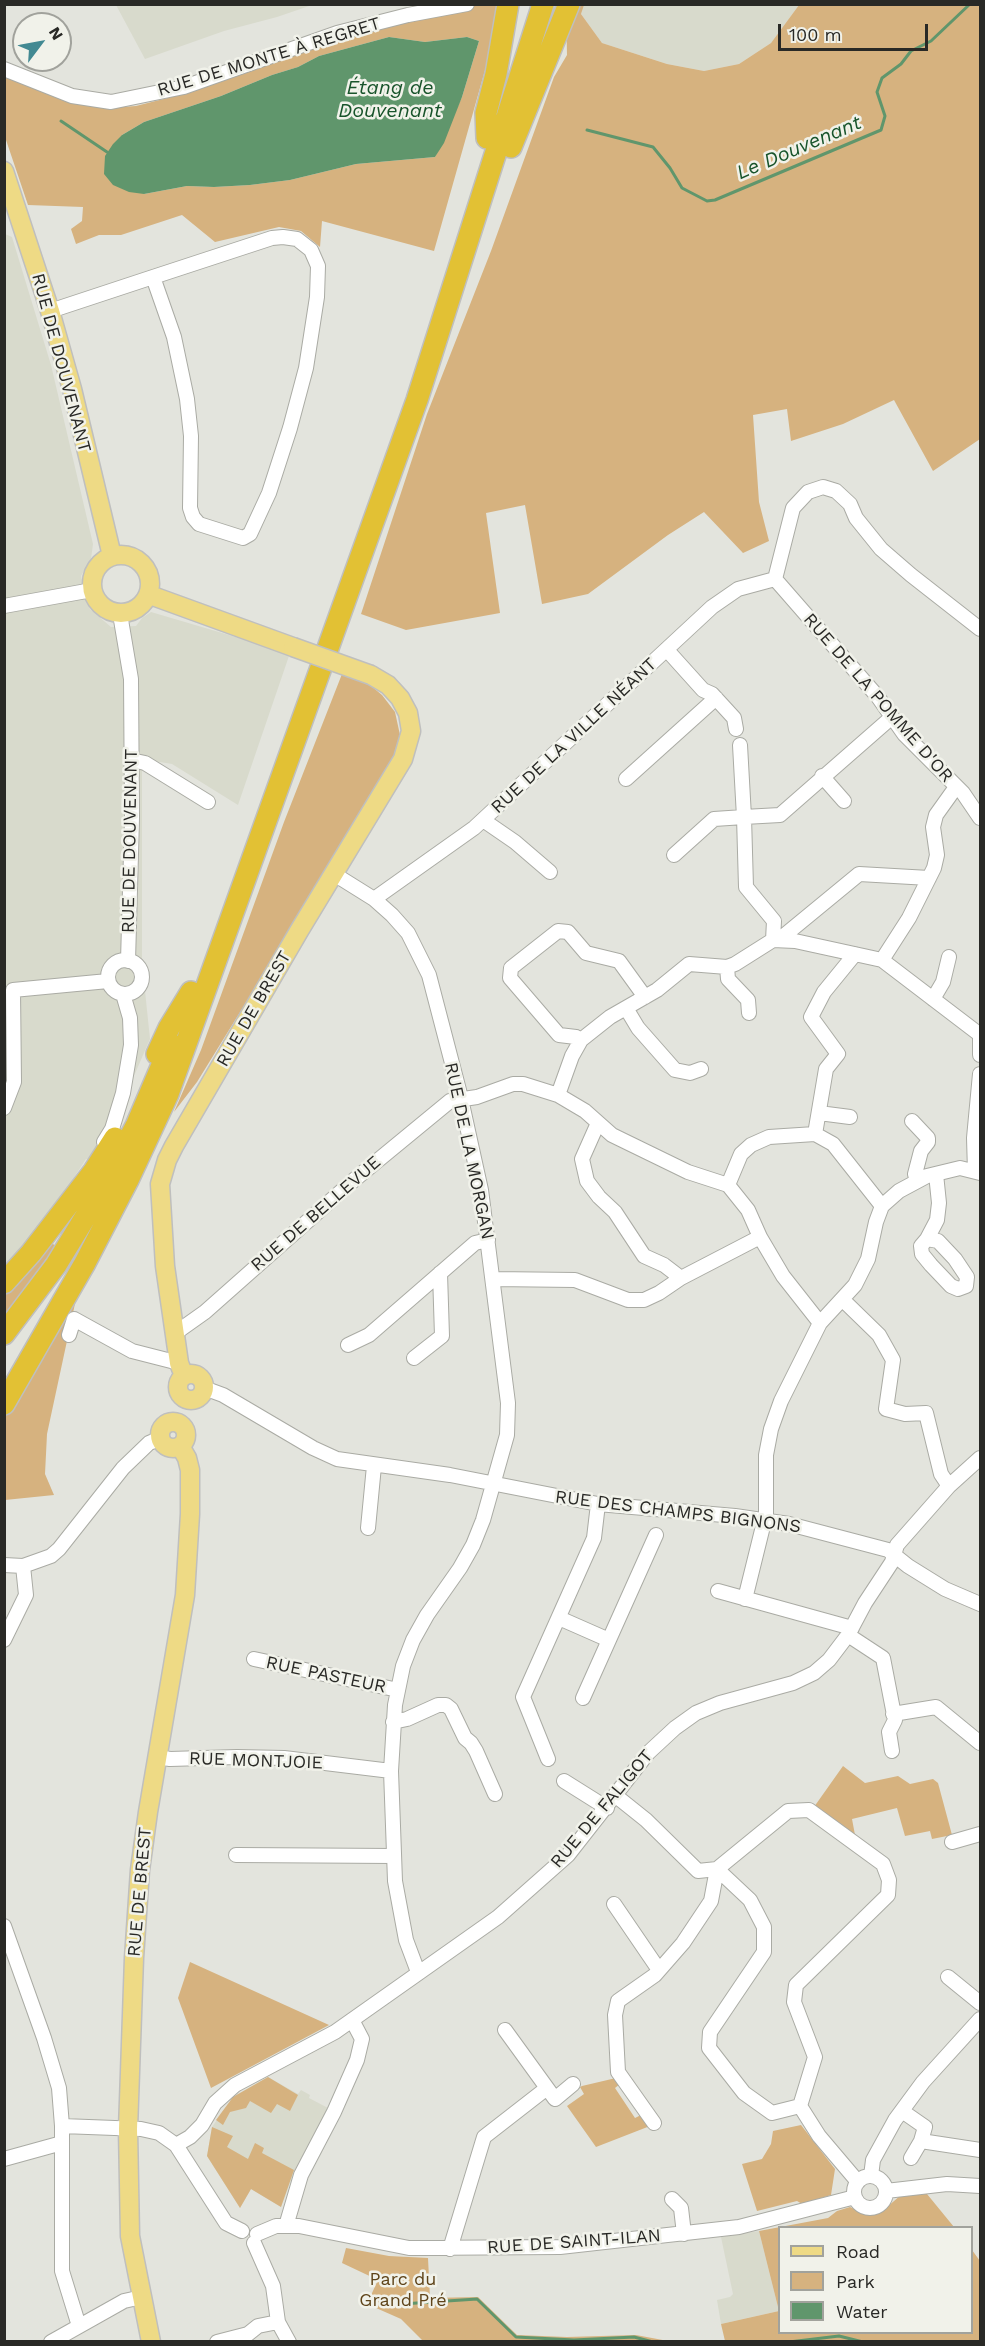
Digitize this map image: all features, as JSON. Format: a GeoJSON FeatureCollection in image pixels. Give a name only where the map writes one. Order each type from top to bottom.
{"type":"FeatureCollection","features":[{"type":"Feature","properties":{"kind":"highway"},"geometry":{"type":"LineString","coordinates":[[487,138],[486,113],[496,74],[508,4]]}},
{"type":"Feature","properties":{"kind":"highway"},"geometry":{"type":"LineString","coordinates":[[4,1334],[61,1256],[106,1183],[136,1126],[163,1065],[403,400],[530,4]]}},
{"type":"Feature","properties":{"kind":"highway"},"geometry":{"type":"LineString","coordinates":[[4,1404],[86,1263],[168,1094],[417,400],[543,4]]}},
{"type":"Feature","properties":{"kind":"highway"},"geometry":{"type":"LineString","coordinates":[[458,272],[478,234],[569,4]]}},
{"type":"Feature","properties":{"kind":"highway"},"geometry":{"type":"LineString","coordinates":[[4,1283],[31,1253],[110,1148],[135,1104],[169,1028],[191,992]]}},
{"type":"Feature","properties":{"kind":"highway"},"geometry":{"type":"LineString","coordinates":[[4,1352],[51,1292],[85,1240],[168,1094]]}},
{"type":"Feature","properties":{"kind":"main road","name":"RUE DE DOUVENANT"},"geometry":{"type":"LineString","coordinates":[[4,171],[50,311],[72,389],[112,556]]}},
{"type":"Feature","properties":{"kind":"main road"},"geometry":{"type":"LineString","coordinates":[[128,555],[142,563],[150,578],[150,596],[138,609],[120,614],[111,612],[102,607],[96,599],[92,590],[94,573],[98,566],[112,556],[128,555]]}},
{"type":"Feature","properties":{"kind":"main road","name":"RUE DE BREST"},"geometry":{"type":"LineString","coordinates":[[150,596],[371,675],[388,686],[400,698],[408,713],[411,732],[403,759],[166,1160],[160,1184],[160,1212],[174,1334],[181,1369]]}},
{"type":"Feature","properties":{"kind":"main road"},"geometry":{"type":"LineString","coordinates":[[176,1423],[186,1435],[180,1446],[168,1447],[161,1438],[163,1427],[176,1423],[202,1380],[181,1369]]}},
{"type":"Feature","properties":{"kind":"main road","name":"RUE DE BREST"},"geometry":{"type":"LineString","coordinates":[[151,2342],[130,2236],[128,2129],[136,1918],[148,1812],[185,1595],[190,1470],[187,1458],[180,1446]]}},
{"type":"Feature","properties":{"kind":"street","name":"RUE DE MONTE À REGRET"},"geometry":{"type":"LineString","coordinates":[[4,69],[72,96],[111,102],[184,87],[337,33],[408,15],[467,4]]}},
{"type":"Feature","properties":{"kind":"street"},"geometry":{"type":"LineString","coordinates":[[50,311],[153,277],[283,237],[297,239],[311,250],[318,267],[317,297],[306,368],[269,493],[250,534],[243,538],[199,524],[193,517],[190,508],[191,436],[187,399],[174,337],[153,277]]}},
{"type":"Feature","properties":{"kind":"street"},"geometry":{"type":"LineString","coordinates":[[777,582],[793,508],[808,492],[823,487],[836,490],[850,504],[856,518],[881,549],[981,629]]}},
{"type":"Feature","properties":{"kind":"street","name":"RUE DE LA VILLE NÉANT"},"geometry":{"type":"LineString","coordinates":[[374,898],[483,820],[721,600],[747,596],[777,582]]}},
{"type":"Feature","properties":{"kind":"street","name":"RUE DE LA POMME D'OR"},"geometry":{"type":"LineString","coordinates":[[777,582],[878,697],[904,734],[956,787],[981,818]]}},
{"type":"Feature","properties":{"kind":"street"},"geometry":{"type":"LineString","coordinates":[[4,606],[92,590]]}},
{"type":"Feature","properties":{"kind":"street","name":"RUE DE DOUVENANT"},"geometry":{"type":"LineString","coordinates":[[120,614],[130,679],[132,760],[128,961]]}},
{"type":"Feature","properties":{"kind":"street"},"geometry":{"type":"LineString","coordinates":[[667,650],[703,690],[712,694],[734,718],[736,729]]}},
{"type":"Feature","properties":{"kind":"street"},"geometry":{"type":"LineString","coordinates":[[626,779],[716,698]]}},
{"type":"Feature","properties":{"kind":"street"},"geometry":{"type":"LineString","coordinates":[[674,855],[714,819],[780,815],[892,717]]}},
{"type":"Feature","properties":{"kind":"street"},"geometry":{"type":"LineString","coordinates":[[740,746],[746,887],[774,921],[777,939]]}},
{"type":"Feature","properties":{"kind":"street"},"geometry":{"type":"LineString","coordinates":[[132,760],[145,763],[208,802]]}},
{"type":"Feature","properties":{"kind":"street"},"geometry":{"type":"LineString","coordinates":[[822,776],[844,801]]}},
{"type":"Feature","properties":{"kind":"street"},"geometry":{"type":"LineString","coordinates":[[882,960],[909,918],[928,878],[937,855],[933,827],[936,815],[956,787]]}},
{"type":"Feature","properties":{"kind":"street"},"geometry":{"type":"LineString","coordinates":[[483,820],[515,842],[550,872]]}},
{"type":"Feature","properties":{"kind":"street","name":"RUE DE LA MORGAN"},"geometry":{"type":"LineString","coordinates":[[334,874],[374,898],[408,933],[420,955],[439,1008],[481,1190],[508,1403],[507,1435],[496,1477],[473,1545],[413,1640],[398,1690],[393,1722],[391,1771],[394,1856],[398,1906],[406,1940],[418,1972]]}},
{"type":"Feature","properties":{"kind":"street"},"geometry":{"type":"LineString","coordinates":[[558,1095],[580,1040],[610,1017],[657,990],[689,964],[727,967],[735,964],[777,939],[859,874],[928,878]]}},
{"type":"Feature","properties":{"kind":"street"},"geometry":{"type":"LineString","coordinates":[[580,1040],[576,1037],[559,1035],[510,978],[511,968],[558,931],[568,932],[586,952],[619,961],[645,997]]}},
{"type":"Feature","properties":{"kind":"street"},"geometry":{"type":"LineString","coordinates":[[777,939],[882,960],[980,1034],[981,1055]]}},
{"type":"Feature","properties":{"kind":"street"},"geometry":{"type":"LineString","coordinates":[[815,1134],[826,1069],[838,1054],[812,1017],[824,992],[855,954]]}},
{"type":"Feature","properties":{"kind":"street"},"geometry":{"type":"LineString","coordinates":[[933,999],[944,982],[949,957]]}},
{"type":"Feature","properties":{"kind":"street"},"geometry":{"type":"LineString","coordinates":[[128,961],[139,969],[141,977],[136,990],[123,994],[112,988],[108,976],[117,962],[128,961]]}},
{"type":"Feature","properties":{"kind":"street"},"geometry":{"type":"LineString","coordinates":[[727,967],[728,979],[748,1000],[749,1014]]}},
{"type":"Feature","properties":{"kind":"street"},"geometry":{"type":"LineString","coordinates":[[4,1107],[14,1082],[9,990],[108,981]]}},
{"type":"Feature","properties":{"kind":"street"},"geometry":{"type":"LineString","coordinates":[[59,1217],[111,1129],[123,1093],[131,1045],[130,1027],[123,994]]}},
{"type":"Feature","properties":{"kind":"street"},"geometry":{"type":"LineString","coordinates":[[626,1008],[638,1028],[675,1070],[690,1073],[701,1070]]}},
{"type":"Feature","properties":{"kind":"street"},"geometry":{"type":"LineString","coordinates":[[746,1599],[766,1514],[766,1455],[771,1429],[781,1401],[820,1323],[855,1285],[868,1259],[882,1206],[899,1191],[936,1174],[960,1168],[978,1172],[974,1138],[981,1074]]}},
{"type":"Feature","properties":{"kind":"street","name":"RUE DE BELLEVUE"},"geometry":{"type":"LineString","coordinates":[[174,1334],[205,1312],[421,1123],[450,1101],[477,1097],[513,1084],[523,1084],[558,1095],[585,1111],[612,1135],[688,1172],[728,1185]]}},
{"type":"Feature","properties":{"kind":"street"},"geometry":{"type":"LineString","coordinates":[[819,1113],[850,1117]]}},
{"type":"Feature","properties":{"kind":"street"},"geometry":{"type":"LineString","coordinates":[[912,1121],[928,1138],[928,1142],[921,1151],[915,1174],[918,1181]]}},
{"type":"Feature","properties":{"kind":"street"},"geometry":{"type":"LineString","coordinates":[[598,1123],[582,1159],[587,1180],[599,1197],[615,1212],[644,1256],[664,1265],[681,1278]]}},
{"type":"Feature","properties":{"kind":"street"},"geometry":{"type":"LineString","coordinates":[[820,1323],[783,1276],[760,1237],[748,1210],[728,1185],[741,1154],[751,1145],[769,1137],[815,1134],[833,1144],[882,1206]]}},
{"type":"Feature","properties":{"kind":"street"},"geometry":{"type":"LineString","coordinates":[[927,1239],[938,1241],[974,1283],[958,1289],[951,1286],[922,1254],[921,1246],[937,1220],[939,1203],[936,1174]]}},
{"type":"Feature","properties":{"kind":"street"},"geometry":{"type":"LineString","coordinates":[[493,1279],[574,1280],[628,1300],[644,1300],[760,1237]]}},
{"type":"Feature","properties":{"kind":"street"},"geometry":{"type":"LineString","coordinates":[[348,1345],[369,1335],[477,1241],[488,1240]]}},
{"type":"Feature","properties":{"kind":"street"},"geometry":{"type":"LineString","coordinates":[[414,1358],[442,1336],[440,1273]]}},
{"type":"Feature","properties":{"kind":"street"},"geometry":{"type":"LineString","coordinates":[[843,1300],[879,1335],[893,1360],[886,1410],[905,1414],[926,1413],[941,1474],[949,1486]]}},
{"type":"Feature","properties":{"kind":"street"},"geometry":{"type":"LineString","coordinates":[[69,1335],[74,1319],[132,1351],[181,1369]]}},
{"type":"Feature","properties":{"kind":"street","name":"RUE DES CHAMPS BIGNONS"},"geometry":{"type":"LineString","coordinates":[[193,1395],[223,1395],[323,1454],[337,1459],[450,1475],[496,1477],[598,1504],[764,1520],[846,1538],[888,1550],[908,1566],[945,1589],[981,1604]]}},
{"type":"Feature","properties":{"kind":"street"},"geometry":{"type":"LineString","coordinates":[[4,1565],[23,1566],[51,1556],[123,1468],[149,1443],[161,1438]]}},
{"type":"Feature","properties":{"kind":"street","name":"RUE DE FALIGOT"},"geometry":{"type":"LineString","coordinates":[[176,2145],[190,2137],[202,2125],[215,2103],[235,2085],[311,2046],[352,2020],[505,1912],[568,1855],[648,1753],[675,1728],[696,1713],[720,1703],[783,1686],[814,1673],[829,1660],[850,1631],[895,1555],[897,1545],[949,1486],[981,1458]]}},
{"type":"Feature","properties":{"kind":"street"},"geometry":{"type":"LineString","coordinates":[[368,1528],[375,1466]]}},
{"type":"Feature","properties":{"kind":"street"},"geometry":{"type":"LineString","coordinates":[[548,1759],[523,1696],[594,1538],[598,1504]]}},
{"type":"Feature","properties":{"kind":"street"},"geometry":{"type":"LineString","coordinates":[[583,1698],[656,1535]]}},
{"type":"Feature","properties":{"kind":"street"},"geometry":{"type":"LineString","coordinates":[[4,1640],[26,1595],[23,1566]]}},
{"type":"Feature","properties":{"kind":"street"},"geometry":{"type":"LineString","coordinates":[[717,1591],[850,1631],[883,1658],[895,1720],[889,1732],[892,1751]]}},
{"type":"Feature","properties":{"kind":"street"},"geometry":{"type":"LineString","coordinates":[[559,1618],[609,1640]]}},
{"type":"Feature","properties":{"kind":"street","name":"RUE PASTEUR"},"geometry":{"type":"LineString","coordinates":[[254,1659],[398,1690]]}},
{"type":"Feature","properties":{"kind":"street"},"geometry":{"type":"LineString","coordinates":[[393,1722],[407,1719],[438,1705],[446,1705],[452,1709],[462,1733],[476,1751],[495,1794]]}},
{"type":"Feature","properties":{"kind":"street"},"geometry":{"type":"LineString","coordinates":[[893,1714],[936,1707],[981,1743]]}},
{"type":"Feature","properties":{"kind":"street","name":"RUE MONTJOIE"},"geometry":{"type":"LineString","coordinates":[[157,1757],[170,1759],[237,1756],[284,1758],[391,1771]]}},
{"type":"Feature","properties":{"kind":"street"},"geometry":{"type":"LineString","coordinates":[[564,1781],[607,1808]]}},
{"type":"Feature","properties":{"kind":"street"},"geometry":{"type":"LineString","coordinates":[[616,1796],[646,1820],[698,1871],[717,1869],[788,1810],[809,1810],[883,1864],[889,1880],[888,1895],[796,1985],[794,2002],[815,2057],[800,2106],[819,2136],[858,2182]]}},
{"type":"Feature","properties":{"kind":"street"},"geometry":{"type":"LineString","coordinates":[[952,1842],[981,1834]]}},
{"type":"Feature","properties":{"kind":"street"},"geometry":{"type":"LineString","coordinates":[[237,1855],[394,1856]]}},
{"type":"Feature","properties":{"kind":"street"},"geometry":{"type":"LineString","coordinates":[[654,2124],[618,2072],[615,2015],[618,2001],[659,1970],[683,1943],[711,1901],[717,1869]]}},
{"type":"Feature","properties":{"kind":"street"},"geometry":{"type":"LineString","coordinates":[[717,1869],[750,1900],[764,1927],[764,1952],[710,2032],[710,2048],[744,2093],[772,2113],[800,2106]]}},
{"type":"Feature","properties":{"kind":"street"},"geometry":{"type":"LineString","coordinates":[[614,1904],[659,1970]]}},
{"type":"Feature","properties":{"kind":"street"},"geometry":{"type":"LineString","coordinates":[[4,1926],[9,1954],[44,2038],[59,2088],[63,2126],[62,2271],[79,2326]]}},
{"type":"Feature","properties":{"kind":"street"},"geometry":{"type":"LineString","coordinates":[[948,1977],[981,2003]]}},
{"type":"Feature","properties":{"kind":"street"},"geometry":{"type":"LineString","coordinates":[[871,2176],[873,2160],[885,2135],[923,2082],[981,2019]]}},
{"type":"Feature","properties":{"kind":"street"},"geometry":{"type":"LineString","coordinates":[[286,2226],[301,2175],[337,2106],[357,2060],[362,2039],[352,2020]]}},
{"type":"Feature","properties":{"kind":"street"},"geometry":{"type":"LineString","coordinates":[[505,2030],[555,2099],[573,2084]]}},
{"type":"Feature","properties":{"kind":"street"},"geometry":{"type":"LineString","coordinates":[[450,2249],[484,2137],[547,2088]]}},
{"type":"Feature","properties":{"kind":"street"},"geometry":{"type":"LineString","coordinates":[[902,2111],[925,2127],[921,2141],[911,2158]]}},
{"type":"Feature","properties":{"kind":"street"},"geometry":{"type":"LineString","coordinates":[[63,2126],[159,2133],[176,2145],[226,2223],[242,2231],[249,2228],[255,2230],[255,2239],[273,2286],[278,2322],[289,2342]]}},
{"type":"Feature","properties":{"kind":"street"},"geometry":{"type":"LineString","coordinates":[[921,2141],[981,2150]]}},
{"type":"Feature","properties":{"kind":"street"},"geometry":{"type":"LineString","coordinates":[[4,2159],[62,2143]]}},
{"type":"Feature","properties":{"kind":"street"},"geometry":{"type":"LineString","coordinates":[[871,2176],[883,2182],[886,2191],[883,2201],[875,2207],[861,2205],[855,2197],[855,2186],[858,2182],[871,2176]]}},
{"type":"Feature","properties":{"kind":"street"},"geometry":{"type":"LineString","coordinates":[[886,2191],[947,2184],[981,2186]]}},
{"type":"Feature","properties":{"kind":"street","name":"RUE DE SAINT-ILAN"},"geometry":{"type":"LineString","coordinates":[[255,2239],[266,2229],[299,2226],[409,2248],[560,2247],[739,2227],[771,2221],[855,2197]]}},
{"type":"Feature","properties":{"kind":"street"},"geometry":{"type":"LineString","coordinates":[[680,2203],[684,2234]]}},
{"type":"Feature","properties":{"kind":"street"},"geometry":{"type":"LineString","coordinates":[[51,2342],[124,2301],[142,2297]]}},
{"type":"Feature","properties":{"kind":"street"},"geometry":{"type":"LineString","coordinates":[[217,2342],[248,2334],[258,2326],[278,2322]]}},
{"type":"Feature","properties":{"kind":"shaded area"},"geometry":{"type":"Polygon","coordinates":[[[584,4],[799,5],[771,43],[739,64],[704,71],[667,64],[602,43],[581,14],[584,4]]]}},
{"type":"Feature","properties":{"kind":"shaded area"},"geometry":{"type":"Polygon","coordinates":[[[116,5],[312,5],[224,31],[145,59],[116,5]]]}},
{"type":"Feature","properties":{"kind":"shaded area"},"geometry":{"type":"Polygon","coordinates":[[[5,234],[12,237],[51,365],[93,544],[91,559],[81,576],[90,609],[111,627],[136,626],[151,612],[290,653],[238,805],[172,764],[142,759],[142,962],[150,1039],[97,1161],[86,1159],[47,1219],[5,1270],[5,234]]]}},
{"type":"Feature","properties":{"kind":"shaded area"},"geometry":{"type":"Polygon","coordinates":[[[268,2077],[298,2094],[301,2090],[310,2095],[309,2098],[328,2108],[295,2170],[281,2207],[251,2189],[240,2208],[207,2156],[212,2127],[233,2097],[268,2077]]]}},
{"type":"Feature","properties":{"kind":"shaded area"},"geometry":{"type":"Polygon","coordinates":[[[759,2231],[778,2311],[721,2324],[717,2300],[733,2294],[721,2237],[759,2231]]]}},
{"type":"Feature","properties":{"kind":"green space"},"geometry":{"type":"Polygon","coordinates":[[[436,5],[508,5],[491,49],[434,251],[322,221],[320,247],[301,231],[279,227],[215,242],[182,215],[121,235],[99,235],[76,244],[71,229],[82,221],[83,207],[28,205],[5,137],[4,75],[71,102],[108,108],[136,106],[191,92],[352,34],[440,15],[436,5]],[[389,37],[319,56],[298,67],[144,122],[122,135],[144,194],[187,186],[250,185],[290,180],[356,164],[435,157],[462,97],[479,41],[467,37],[425,42],[389,37]]]}},
{"type":"Feature","properties":{"kind":"green space"},"geometry":{"type":"Polygon","coordinates":[[[566,5],[584,5],[581,14],[602,43],[667,64],[704,71],[739,64],[771,43],[799,5],[980,5],[980,439],[933,471],[894,400],[843,424],[791,441],[787,409],[753,415],[759,502],[769,541],[743,553],[704,512],[668,535],[588,594],[542,604],[525,505],[486,513],[500,613],[406,630],[361,614],[427,414],[491,251],[554,77],[567,55],[566,5]]]}},
{"type":"Feature","properties":{"kind":"green space"},"geometry":{"type":"Polygon","coordinates":[[[342,674],[365,681],[382,695],[395,712],[400,735],[392,763],[339,846],[295,923],[197,1082],[174,1112],[201,1050],[284,822],[342,674]]]}},
{"type":"Feature","properties":{"kind":"green space"},"geometry":{"type":"Polygon","coordinates":[[[36,1233],[56,1246],[5,1314],[5,1270],[36,1233]]]}},
{"type":"Feature","properties":{"kind":"green space"},"geometry":{"type":"Polygon","coordinates":[[[76,1299],[47,1434],[45,1474],[54,1495],[5,1500],[5,1380],[30,1342],[76,1299]]]}},
{"type":"Feature","properties":{"kind":"green space"},"geometry":{"type":"Polygon","coordinates":[[[843,1766],[865,1783],[898,1776],[910,1784],[933,1779],[938,1783],[952,1835],[932,1839],[930,1831],[905,1836],[897,1808],[852,1819],[855,1835],[814,1807],[843,1766]]]}},
{"type":"Feature","properties":{"kind":"green space"},"geometry":{"type":"Polygon","coordinates":[[[190,1962],[329,2025],[211,2088],[178,1998],[190,1962]]]}},
{"type":"Feature","properties":{"kind":"green space"},"geometry":{"type":"Polygon","coordinates":[[[268,2077],[298,2095],[290,2111],[277,2104],[271,2113],[250,2101],[246,2108],[230,2112],[223,2125],[216,2120],[233,2097],[268,2077]]]}},
{"type":"Feature","properties":{"kind":"green space"},"geometry":{"type":"Polygon","coordinates":[[[616,2078],[620,2084],[615,2088],[635,2118],[641,2115],[650,2126],[596,2147],[567,2106],[584,2094],[580,2087],[616,2078]]]}},
{"type":"Feature","properties":{"kind":"green space"},"geometry":{"type":"Polygon","coordinates":[[[801,2125],[835,2169],[831,2195],[802,2204],[797,2201],[757,2211],[742,2164],[762,2159],[771,2144],[773,2131],[801,2125]]]}},
{"type":"Feature","properties":{"kind":"green space"},"geometry":{"type":"Polygon","coordinates":[[[212,2127],[233,2136],[227,2147],[248,2159],[255,2143],[264,2148],[262,2153],[294,2170],[281,2207],[251,2189],[240,2208],[207,2156],[212,2127]]]}},
{"type":"Feature","properties":{"kind":"green space"},"geometry":{"type":"Polygon","coordinates":[[[927,2194],[953,2226],[786,2226],[828,2218],[837,2211],[850,2207],[863,2213],[879,2214],[901,2195],[927,2194]]]}},
{"type":"Feature","properties":{"kind":"green space"},"geometry":{"type":"Polygon","coordinates":[[[778,2227],[778,2307],[759,2231],[778,2227]]]}},
{"type":"Feature","properties":{"kind":"green space","name":"Parc du Grand Pré"},"geometry":{"type":"Polygon","coordinates":[[[346,2248],[389,2256],[428,2258],[430,2298],[478,2297],[517,2335],[567,2337],[636,2335],[668,2341],[423,2341],[401,2319],[367,2304],[378,2280],[342,2263],[346,2248]]]}},
{"type":"Feature","properties":{"kind":"green space"},"geometry":{"type":"Polygon","coordinates":[[[973,2251],[980,2261],[980,2341],[725,2341],[721,2324],[778,2311],[778,2334],[973,2334],[973,2251]]]}},
{"type":"Feature","properties":{"kind":"water","name":"Étang de Douvenant"},"geometry":{"type":"Polygon","coordinates":[[[389,37],[425,42],[467,37],[479,41],[462,97],[444,143],[435,157],[356,164],[290,180],[250,185],[187,186],[144,194],[129,192],[113,185],[104,174],[105,156],[113,144],[122,135],[144,122],[298,67],[319,56],[389,37]]]}},
{"type":"Feature","properties":{"kind":"waterway","name":"Le Douvenant"},"geometry":{"type":"LineString","coordinates":[[587,130],[653,147],[682,188],[707,201],[715,200],[881,130],[885,116],[877,92],[882,78],[901,64],[911,51],[931,41],[970,4]]}},
{"type":"Feature","properties":{"kind":"waterway","name":"Le Douvenant"},"geometry":{"type":"LineString","coordinates":[[61,121],[107,152]]}},
{"type":"Feature","properties":{"kind":"waterway"},"geometry":{"type":"LineString","coordinates":[[387,2305],[477,2299],[516,2337],[574,2340],[634,2337],[653,2342]]}},
{"type":"Feature","properties":{"kind":"waterway"},"geometry":{"type":"LineString","coordinates":[[789,2342],[839,2336],[863,2342]]}}]}
